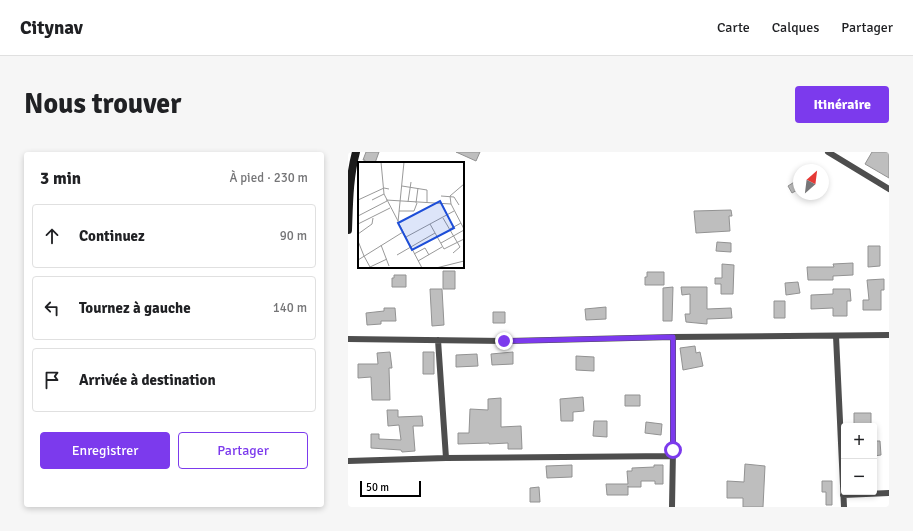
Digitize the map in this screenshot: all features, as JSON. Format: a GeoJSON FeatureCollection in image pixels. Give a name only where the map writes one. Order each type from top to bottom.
{"type":"FeatureCollection","features":[{"type":"Feature","properties":{"kind":"street"},"geometry":{"type":"LineString","coordinates":[[348,230],[350,190],[353,163],[356,152]]}},
{"type":"Feature","properties":{"kind":"street"},"geometry":{"type":"LineString","coordinates":[[828,152],[889,189]]}},
{"type":"Feature","properties":{"kind":"street"},"geometry":{"type":"LineString","coordinates":[[348,340],[504,341],[673,337],[889,335]]}},
{"type":"Feature","properties":{"kind":"street"},"geometry":{"type":"LineString","coordinates":[[836,336],[844,507]]}},
{"type":"Feature","properties":{"kind":"street"},"geometry":{"type":"LineString","coordinates":[[672,507],[673,337]]}},
{"type":"Feature","properties":{"kind":"street"},"geometry":{"type":"LineString","coordinates":[[438,340],[446,458]]}},
{"type":"Feature","properties":{"kind":"street"},"geometry":{"type":"LineString","coordinates":[[348,461],[446,458],[673,456]]}},
{"type":"Feature","properties":{"kind":"street"},"geometry":{"type":"LineString","coordinates":[[844,496],[889,493]]}},
{"type":"Feature","properties":{"kind":"building"},"geometry":{"type":"Polygon","coordinates":[[[366,152],[379,152],[375,162],[364,162],[365,160],[363,160],[366,152]]]}},
{"type":"Feature","properties":{"kind":"building"},"geometry":{"type":"Polygon","coordinates":[[[456,152],[480,152],[476,161],[456,152]]]}},
{"type":"Feature","properties":{"kind":"building"},"geometry":{"type":"Polygon","coordinates":[[[872,152],[889,152],[889,178],[865,164],[872,152]]]}},
{"type":"Feature","properties":{"kind":"building"},"geometry":{"type":"Polygon","coordinates":[[[793,183],[793,192],[792,193],[788,186],[793,183]]]}},
{"type":"Feature","properties":{"kind":"building"},"geometry":{"type":"Polygon","coordinates":[[[731,210],[732,216],[729,216],[730,231],[696,233],[694,211],[731,210]]]}},
{"type":"Feature","properties":{"kind":"building"},"geometry":{"type":"Polygon","coordinates":[[[717,242],[731,243],[731,252],[716,251],[717,242]]]}},
{"type":"Feature","properties":{"kind":"building"},"geometry":{"type":"Polygon","coordinates":[[[868,246],[880,246],[880,266],[868,267],[868,246]]]}},
{"type":"Feature","properties":{"kind":"building"},"geometry":{"type":"Polygon","coordinates":[[[853,263],[853,275],[833,276],[833,280],[808,280],[807,267],[834,267],[833,264],[853,263]]]}},
{"type":"Feature","properties":{"kind":"building"},"geometry":{"type":"Polygon","coordinates":[[[722,264],[734,265],[733,294],[721,294],[721,284],[715,284],[715,278],[722,278],[722,264]]]}},
{"type":"Feature","properties":{"kind":"building"},"geometry":{"type":"Polygon","coordinates":[[[443,271],[455,271],[455,289],[443,289],[443,271]]]}},
{"type":"Feature","properties":{"kind":"building"},"geometry":{"type":"Polygon","coordinates":[[[647,272],[664,272],[664,285],[645,285],[645,277],[647,277],[647,272]]]}},
{"type":"Feature","properties":{"kind":"building"},"geometry":{"type":"Polygon","coordinates":[[[394,275],[406,275],[406,287],[392,287],[392,278],[394,278],[394,275]]]}},
{"type":"Feature","properties":{"kind":"building"},"geometry":{"type":"Polygon","coordinates":[[[884,279],[884,290],[881,290],[881,310],[863,310],[863,300],[869,300],[867,280],[884,279]]]}},
{"type":"Feature","properties":{"kind":"building"},"geometry":{"type":"Polygon","coordinates":[[[798,282],[800,293],[786,295],[785,283],[798,282]]]}},
{"type":"Feature","properties":{"kind":"building"},"geometry":{"type":"Polygon","coordinates":[[[673,287],[672,321],[663,321],[663,288],[673,287]]]}},
{"type":"Feature","properties":{"kind":"building"},"geometry":{"type":"Polygon","coordinates":[[[681,287],[707,287],[707,309],[731,308],[732,318],[707,319],[707,324],[686,322],[685,314],[690,314],[690,294],[682,295],[681,287]]]}},
{"type":"Feature","properties":{"kind":"building"},"geometry":{"type":"Polygon","coordinates":[[[430,289],[442,289],[444,325],[432,326],[430,289]]]}},
{"type":"Feature","properties":{"kind":"building"},"geometry":{"type":"Polygon","coordinates":[[[833,289],[850,289],[851,301],[847,301],[847,316],[833,316],[833,308],[811,309],[811,295],[833,294],[833,289]]]}},
{"type":"Feature","properties":{"kind":"building"},"geometry":{"type":"Polygon","coordinates":[[[774,301],[785,301],[785,318],[774,318],[774,301]]]}},
{"type":"Feature","properties":{"kind":"building"},"geometry":{"type":"Polygon","coordinates":[[[606,307],[606,319],[586,320],[585,309],[606,307]]]}},
{"type":"Feature","properties":{"kind":"building"},"geometry":{"type":"Polygon","coordinates":[[[384,308],[395,308],[396,321],[381,321],[381,324],[367,325],[366,313],[384,311],[384,308]]]}},
{"type":"Feature","properties":{"kind":"building"},"geometry":{"type":"Polygon","coordinates":[[[493,312],[505,312],[505,323],[493,323],[493,312]]]}},
{"type":"Feature","properties":{"kind":"building"},"geometry":{"type":"Polygon","coordinates":[[[695,346],[696,353],[700,352],[703,366],[683,370],[680,348],[695,346]]]}},
{"type":"Feature","properties":{"kind":"building"},"geometry":{"type":"Polygon","coordinates":[[[390,352],[392,368],[389,368],[390,400],[372,400],[371,377],[358,378],[358,364],[378,364],[377,353],[390,352]]]}},
{"type":"Feature","properties":{"kind":"building"},"geometry":{"type":"Polygon","coordinates":[[[423,352],[434,352],[434,374],[423,374],[423,352]]]}},
{"type":"Feature","properties":{"kind":"building"},"geometry":{"type":"Polygon","coordinates":[[[513,352],[513,364],[492,365],[491,354],[513,352]]]}},
{"type":"Feature","properties":{"kind":"building"},"geometry":{"type":"Polygon","coordinates":[[[477,354],[478,366],[456,367],[456,355],[477,354]]]}},
{"type":"Feature","properties":{"kind":"building"},"geometry":{"type":"Polygon","coordinates":[[[576,356],[594,357],[594,371],[576,370],[576,356]]]}},
{"type":"Feature","properties":{"kind":"building"},"geometry":{"type":"Polygon","coordinates":[[[625,395],[640,395],[640,406],[625,406],[625,395]]]}},
{"type":"Feature","properties":{"kind":"building"},"geometry":{"type":"Polygon","coordinates":[[[583,397],[584,411],[573,412],[573,421],[561,421],[560,399],[583,397]]]}},
{"type":"Feature","properties":{"kind":"building"},"geometry":{"type":"Polygon","coordinates":[[[501,398],[501,427],[521,426],[522,449],[508,449],[508,443],[458,444],[458,433],[469,433],[470,409],[488,410],[488,399],[501,398]]]}},
{"type":"Feature","properties":{"kind":"building"},"geometry":{"type":"Polygon","coordinates":[[[387,410],[398,410],[398,417],[422,416],[423,426],[413,426],[415,451],[402,452],[401,450],[371,448],[371,434],[379,434],[379,439],[401,440],[399,425],[388,426],[387,410]]]}},
{"type":"Feature","properties":{"kind":"building"},"geometry":{"type":"Polygon","coordinates":[[[854,413],[871,413],[871,423],[854,423],[854,413]]]}},
{"type":"Feature","properties":{"kind":"building"},"geometry":{"type":"Polygon","coordinates":[[[594,421],[607,421],[607,437],[593,436],[594,421]]]}},
{"type":"Feature","properties":{"kind":"building"},"geometry":{"type":"Polygon","coordinates":[[[646,422],[662,424],[661,435],[645,433],[646,422]]]}},
{"type":"Feature","properties":{"kind":"building"},"geometry":{"type":"Polygon","coordinates":[[[877,441],[880,441],[881,455],[877,456],[877,441]]]}},
{"type":"Feature","properties":{"kind":"building"},"geometry":{"type":"Polygon","coordinates":[[[745,464],[765,466],[763,507],[743,507],[743,498],[727,498],[727,481],[744,482],[745,464]]]}},
{"type":"Feature","properties":{"kind":"building"},"geometry":{"type":"Polygon","coordinates":[[[572,465],[572,477],[547,478],[546,466],[572,465]]]}},
{"type":"Feature","properties":{"kind":"building"},"geometry":{"type":"Polygon","coordinates":[[[663,465],[663,484],[655,484],[655,481],[641,481],[641,487],[628,487],[628,495],[607,495],[606,484],[628,484],[627,471],[632,471],[632,468],[663,465]]]}},
{"type":"Feature","properties":{"kind":"building"},"geometry":{"type":"Polygon","coordinates":[[[822,481],[832,481],[832,505],[826,505],[826,492],[822,492],[822,481]]]}},
{"type":"Feature","properties":{"kind":"building"},"geometry":{"type":"Polygon","coordinates":[[[539,487],[540,502],[530,502],[530,488],[539,487]]]}},
{"type":"Feature","properties":{"kind":"route"},"geometry":{"type":"LineString","coordinates":[[504,341],[673,337],[673,450]]}}]}
